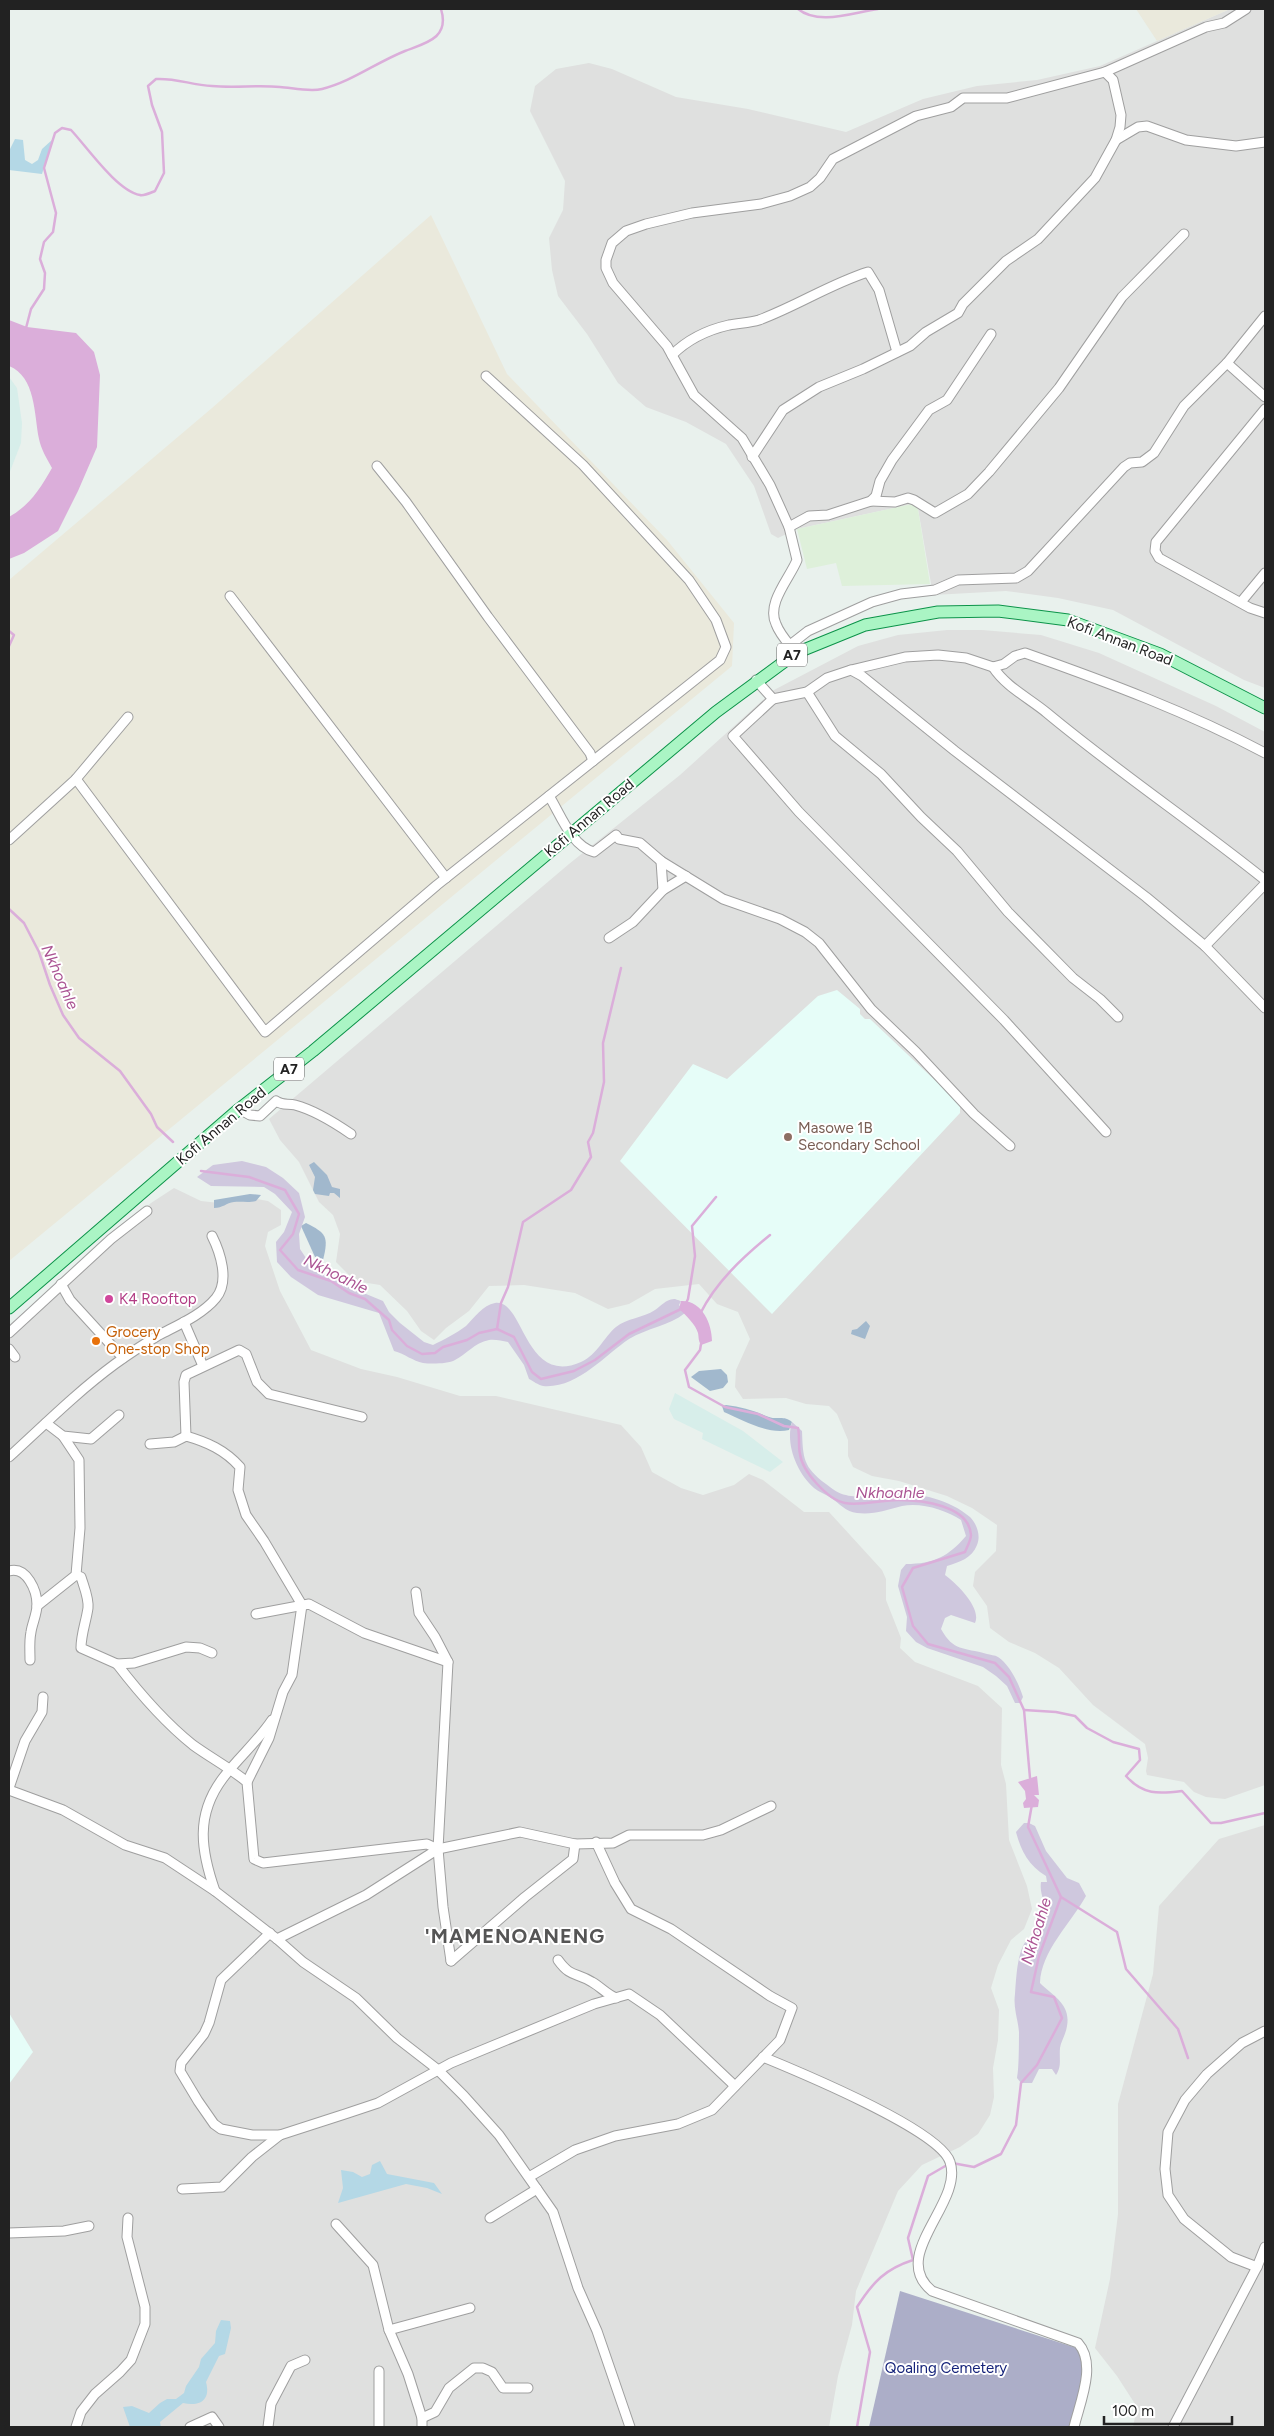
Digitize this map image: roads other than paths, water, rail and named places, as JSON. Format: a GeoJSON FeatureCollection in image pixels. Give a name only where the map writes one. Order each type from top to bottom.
{"type":"FeatureCollection","features":[{"type":"Feature","properties":{"kind":"main road","name":"Kofi Annan Road"},"geometry":{"type":"LineString","coordinates":[[9,1308],[239,1109],[313,1051],[572,832],[793,649],[865,625],[938,612],[998,611],[1068,620],[1160,654],[1265,708]]}},
{"type":"Feature","properties":{"kind":"street"},"geometry":{"type":"LineString","coordinates":[[1246,9],[1224,23],[1206,27],[1105,72],[1007,98],[963,98],[951,107],[916,116],[833,160],[820,178],[810,187],[797,193],[761,204],[683,215],[626,231],[607,251],[606,268],[619,292],[667,346],[694,395],[742,438],[770,485],[789,527],[797,560],[780,591],[773,615],[775,624],[793,649],[808,631],[859,607],[887,598],[935,590],[958,580],[1016,578],[1028,570],[1124,467],[1142,462],[1154,453],[1184,406],[1228,363],[1265,316]]}},
{"type":"Feature","properties":{"kind":"street"},"geometry":{"type":"LineString","coordinates":[[752,457],[783,410],[819,387],[863,369],[897,352],[958,313],[963,304],[1006,262],[1038,238],[1094,178],[1116,140],[1121,116],[1113,80],[1105,72]]}},
{"type":"Feature","properties":{"kind":"street"},"geometry":{"type":"LineString","coordinates":[[1116,140],[1138,127],[1147,126],[1186,140],[1236,146],[1265,142]]}},
{"type":"Feature","properties":{"kind":"street"},"geometry":{"type":"LineString","coordinates":[[789,527],[809,516],[828,515],[871,501],[895,502],[908,498],[934,512],[968,494],[989,472],[1059,388],[1122,297],[1184,234]]}},
{"type":"Feature","properties":{"kind":"street"},"geometry":{"type":"LineString","coordinates":[[672,356],[683,344],[694,338],[728,326],[756,321],[791,307],[830,286],[868,272],[879,290],[897,352]]}},
{"type":"Feature","properties":{"kind":"street"},"geometry":{"type":"LineString","coordinates":[[871,501],[876,496],[880,481],[892,460],[929,410],[948,400],[991,334]]}},
{"type":"Feature","properties":{"kind":"street"},"geometry":{"type":"LineString","coordinates":[[1228,363],[1265,397]]}},
{"type":"Feature","properties":{"kind":"street"},"geometry":{"type":"LineString","coordinates":[[76,779],[265,1032],[446,878],[720,660],[726,647],[716,620],[689,580],[583,465],[486,376]]}},
{"type":"Feature","properties":{"kind":"street"},"geometry":{"type":"LineString","coordinates":[[1265,409],[1156,542],[1155,551],[1159,558],[1265,613]]}},
{"type":"Feature","properties":{"kind":"street"},"geometry":{"type":"LineString","coordinates":[[377,466],[406,502],[488,617],[590,753],[593,761]]}},
{"type":"Feature","properties":{"kind":"street"},"geometry":{"type":"LineString","coordinates":[[1241,602],[1265,573]]}},
{"type":"Feature","properties":{"kind":"street"},"geometry":{"type":"LineString","coordinates":[[230,596],[446,878]]}},
{"type":"Feature","properties":{"kind":"street"},"geometry":{"type":"LineString","coordinates":[[1106,1132],[1004,1020],[799,812],[733,736],[773,699],[807,692],[827,678],[851,670],[904,656],[938,655],[966,658],[993,667],[1004,664],[1015,656],[1025,653],[1089,675],[1189,715],[1265,752]]}},
{"type":"Feature","properties":{"kind":"street"},"geometry":{"type":"LineString","coordinates":[[993,667],[1000,679],[1265,880]]}},
{"type":"Feature","properties":{"kind":"street"},"geometry":{"type":"LineString","coordinates":[[851,670],[862,676],[955,751],[1138,891],[1205,946],[1265,1008]]}},
{"type":"Feature","properties":{"kind":"street"},"geometry":{"type":"LineString","coordinates":[[756,680],[773,699]]}},
{"type":"Feature","properties":{"kind":"street"},"geometry":{"type":"LineString","coordinates":[[807,692],[835,736],[881,774],[921,817],[957,851],[1008,912],[1073,978],[1100,999],[1118,1017]]}},
{"type":"Feature","properties":{"kind":"street"},"geometry":{"type":"LineString","coordinates":[[9,840],[76,779],[128,717]]}},
{"type":"Feature","properties":{"kind":"street"},"geometry":{"type":"LineString","coordinates":[[549,796],[560,817],[589,850],[594,852],[616,835],[618,839],[640,843],[661,861],[723,899],[780,918],[805,932],[818,943],[871,1009],[916,1052],[974,1114],[1010,1146]]}},
{"type":"Feature","properties":{"kind":"street"},"geometry":{"type":"LineString","coordinates":[[661,861],[663,890]]}},
{"type":"Feature","properties":{"kind":"street"},"geometry":{"type":"LineString","coordinates":[[609,938],[633,922],[663,890],[686,876]]}},
{"type":"Feature","properties":{"kind":"street"},"geometry":{"type":"LineString","coordinates":[[1205,946],[1265,884]]}},
{"type":"Feature","properties":{"kind":"street"},"geometry":{"type":"LineString","coordinates":[[239,1109],[250,1115],[260,1116],[276,1101],[281,1105],[294,1105],[335,1124],[351,1134]]}},
{"type":"Feature","properties":{"kind":"street"},"geometry":{"type":"LineString","coordinates":[[9,1333],[111,1239],[147,1211]]}},
{"type":"Feature","properties":{"kind":"street"},"geometry":{"type":"LineString","coordinates":[[103,1226],[111,1239]]}},
{"type":"Feature","properties":{"kind":"street"},"geometry":{"type":"LineString","coordinates":[[9,1457],[70,1399],[123,1358],[184,1322],[217,1297],[223,1282],[219,1250],[212,1236]]}},
{"type":"Feature","properties":{"kind":"street"},"geometry":{"type":"LineString","coordinates":[[61,1284],[70,1300],[123,1358]]}},
{"type":"Feature","properties":{"kind":"street"},"geometry":{"type":"LineString","coordinates":[[184,1322],[203,1366]]}},
{"type":"Feature","properties":{"kind":"street"},"geometry":{"type":"LineString","coordinates":[[9,1349],[15,1357]]}},
{"type":"Feature","properties":{"kind":"street"},"geometry":{"type":"LineString","coordinates":[[186,1436],[184,1382],[186,1375],[239,1350],[246,1354],[257,1382],[269,1394],[362,1417]]}},
{"type":"Feature","properties":{"kind":"street"},"geometry":{"type":"LineString","coordinates":[[63,1436],[91,1439],[119,1415]]}},
{"type":"Feature","properties":{"kind":"street"},"geometry":{"type":"LineString","coordinates":[[37,1606],[76,1575],[80,1528],[79,1460],[63,1436],[46,1423]]}},
{"type":"Feature","properties":{"kind":"street"},"geometry":{"type":"LineString","coordinates":[[150,1444],[174,1442],[186,1436],[206,1442],[230,1456],[240,1467],[238,1490],[246,1515],[264,1541],[302,1605],[292,1675],[283,1692],[269,1738],[247,1782],[254,1859],[263,1863],[428,1844],[438,1849]]}},
{"type":"Feature","properties":{"kind":"street"},"geometry":{"type":"LineString","coordinates":[[9,1571],[14,1570],[24,1574],[33,1584],[37,1606],[31,1632],[30,1660]]}},
{"type":"Feature","properties":{"kind":"street"},"geometry":{"type":"LineString","coordinates":[[76,1575],[81,1577],[88,1608],[82,1627],[81,1648],[117,1664],[158,1715],[194,1745],[231,1769],[247,1782]]}},
{"type":"Feature","properties":{"kind":"street"},"geometry":{"type":"LineString","coordinates":[[416,1592],[419,1613],[435,1637],[448,1662],[438,1849],[443,1907],[451,1961],[525,1897],[574,1858],[575,1844]]}},
{"type":"Feature","properties":{"kind":"street"},"geometry":{"type":"LineString","coordinates":[[256,1614],[309,1604],[364,1632],[448,1662]]}},
{"type":"Feature","properties":{"kind":"street"},"geometry":{"type":"LineString","coordinates":[[117,1664],[134,1663],[186,1647],[200,1648],[212,1653]]}},
{"type":"Feature","properties":{"kind":"street"},"geometry":{"type":"LineString","coordinates":[[43,1697],[42,1712],[25,1741],[9,1789],[63,1810],[125,1845],[165,1858],[215,1891],[274,1936],[303,1962],[356,1998],[397,2038],[437,2070],[464,2096],[499,2135],[553,2212],[578,2288],[597,2331],[630,2427]]}},
{"type":"Feature","properties":{"kind":"street"},"geometry":{"type":"LineString","coordinates":[[215,1891],[203,1853],[204,1825],[209,1803],[222,1780],[267,1727],[278,1711]]}},
{"type":"Feature","properties":{"kind":"street"},"geometry":{"type":"LineString","coordinates":[[735,2086],[660,2015],[629,1994],[594,2004],[437,2070],[378,2103],[280,2135],[252,2135],[221,2129],[214,2124],[180,2071],[181,2063],[204,2034],[209,2023],[221,1980],[274,1936],[366,1894],[438,1849],[520,1832],[575,1844],[596,1842],[613,1844],[629,1835],[703,1835],[721,1830],[770,1806]]}},
{"type":"Feature","properties":{"kind":"street"},"geometry":{"type":"LineString","coordinates":[[529,2177],[583,2147],[614,2136],[678,2124],[712,2110],[780,2040],[792,2008],[762,1991],[671,1929],[631,1909],[615,1883],[596,1842]]}},
{"type":"Feature","properties":{"kind":"street"},"geometry":{"type":"LineString","coordinates":[[558,1960],[567,1972],[591,1981],[616,1998]]}},
{"type":"Feature","properties":{"kind":"street"},"geometry":{"type":"LineString","coordinates":[[1257,2267],[1231,2256],[1184,2219],[1168,2194],[1165,2169],[1168,2132],[1185,2100],[1207,2074],[1235,2050],[1265,2031]]}},
{"type":"Feature","properties":{"kind":"street"},"geometry":{"type":"LineString","coordinates":[[763,2057],[849,2094],[911,2129],[945,2153],[950,2163],[952,2184],[920,2249],[919,2272],[921,2280],[932,2291],[1078,2343],[1086,2351],[1088,2368],[1074,2427]]}},
{"type":"Feature","properties":{"kind":"street"},"geometry":{"type":"LineString","coordinates":[[182,2189],[222,2187],[252,2157],[280,2135]]}},
{"type":"Feature","properties":{"kind":"street"},"geometry":{"type":"LineString","coordinates":[[490,2218],[537,2189]]}},
{"type":"Feature","properties":{"kind":"street"},"geometry":{"type":"LineString","coordinates":[[76,2427],[81,2412],[95,2394],[120,2372],[130,2360],[145,2324],[145,2307],[126,2237],[128,2218]]}},
{"type":"Feature","properties":{"kind":"street"},"geometry":{"type":"LineString","coordinates":[[336,2224],[374,2265],[389,2330],[408,2374],[422,2423],[435,2412],[449,2388],[474,2368],[483,2368],[492,2372],[504,2388],[528,2388]]}},
{"type":"Feature","properties":{"kind":"street"},"geometry":{"type":"LineString","coordinates":[[9,2233],[64,2231],[89,2226]]}},
{"type":"Feature","properties":{"kind":"street"},"geometry":{"type":"LineString","coordinates":[[1173,2427],[1257,2267],[1265,2247]]}},
{"type":"Feature","properties":{"kind":"street"},"geometry":{"type":"LineString","coordinates":[[389,2330],[470,2308]]}},
{"type":"Feature","properties":{"kind":"street"},"geometry":{"type":"LineString","coordinates":[[268,2427],[271,2404],[291,2366],[305,2360]]}},
{"type":"Feature","properties":{"kind":"street"},"geometry":{"type":"LineString","coordinates":[[379,2370],[379,2427]]}},
{"type":"Feature","properties":{"kind":"street"},"geometry":{"type":"LineString","coordinates":[[190,2427],[212,2417],[219,2427]]}},
{"type":"Feature","properties":{"kind":"waterway"},"geometry":{"type":"LineString","coordinates":[[26,328],[31,309],[44,289],[45,273],[40,259],[44,242],[53,232],[56,213],[44,168],[55,133],[62,128],[71,130],[122,186],[140,195],[147,194],[155,191],[164,173],[162,132],[152,105],[148,86],[156,79],[220,87],[272,86],[312,90],[322,89],[354,77],[434,38],[442,27],[441,9]]}},
{"type":"Feature","properties":{"kind":"waterway"},"geometry":{"type":"LineString","coordinates":[[798,9],[816,17],[848,15],[878,9]]}},
{"type":"Feature","properties":{"kind":"waterway","name":"Nkhoahle"},"geometry":{"type":"LineString","coordinates":[[9,631],[14,635],[9,646]]}},
{"type":"Feature","properties":{"kind":"waterway","name":"Nkhoahle"},"geometry":{"type":"LineString","coordinates":[[9,909],[24,923],[39,952],[63,1015],[79,1038],[120,1071],[151,1114],[157,1127],[173,1142]]}},
{"type":"Feature","properties":{"kind":"waterway"},"geometry":{"type":"LineString","coordinates":[[497,1329],[501,1303],[508,1287],[523,1222],[571,1190],[591,1157],[588,1142],[593,1133],[604,1082],[603,1043],[621,968]]}},
{"type":"Feature","properties":{"kind":"waterway","name":"Nkhoahle"},"geometry":{"type":"LineString","coordinates":[[201,1171],[249,1177],[285,1190],[299,1214],[293,1234],[280,1250],[298,1270],[331,1281],[349,1293],[365,1299],[389,1320],[392,1330],[407,1346],[422,1354],[435,1353],[443,1347],[467,1340],[479,1333],[497,1329],[514,1337],[532,1372],[541,1379],[574,1371],[595,1360],[629,1334],[681,1309]]}},
{"type":"Feature","properties":{"kind":"waterway"},"geometry":{"type":"LineString","coordinates":[[686,1303],[695,1256],[692,1226],[716,1197]]}},
{"type":"Feature","properties":{"kind":"waterway"},"geometry":{"type":"LineString","coordinates":[[700,1314],[706,1302],[730,1271],[770,1235]]}},
{"type":"Feature","properties":{"kind":"waterway","name":"Nkhoahle"},"geometry":{"type":"LineString","coordinates":[[701,1344],[700,1350],[685,1370],[689,1387],[725,1407],[758,1414],[784,1426],[798,1428],[799,1451],[805,1468],[817,1484],[838,1501],[851,1504],[898,1500],[919,1501],[942,1506],[962,1517],[968,1525],[971,1535],[965,1552],[913,1568],[902,1587],[913,1626],[928,1644],[995,1663],[1009,1677],[1024,1710],[1030,1778]]}},
{"type":"Feature","properties":{"kind":"waterway"},"geometry":{"type":"LineString","coordinates":[[1024,1710],[1056,1712],[1075,1716],[1087,1728],[1113,1742],[1139,1749],[1140,1760],[1126,1776],[1139,1787],[1151,1792],[1182,1791],[1211,1823],[1221,1823],[1265,1813]]}},
{"type":"Feature","properties":{"kind":"waterway","name":"Nkhoahle"},"geometry":{"type":"LineString","coordinates":[[952,2163],[974,2167],[1001,2154],[1016,2125],[1021,2083],[1037,2065],[1062,2018],[1054,1997],[1031,1992],[1039,1956],[1061,1897],[1028,1827],[1032,1804]]}},
{"type":"Feature","properties":{"kind":"waterway"},"geometry":{"type":"LineString","coordinates":[[1061,1897],[1117,1932],[1126,1969],[1178,2029],[1188,2058]]}},
{"type":"Feature","properties":{"kind":"waterway","name":"Nkhoahle"},"geometry":{"type":"LineString","coordinates":[[857,2427],[870,2352],[857,2307],[874,2284],[887,2272],[913,2260],[908,2238],[928,2176],[947,2165]]}},
{"type":"Feature","properties":{"kind":"place","name":"Masowe 1B Secondary School"},"geometry":{"type":"Point","coordinates":[788,1137]}},
{"type":"Feature","properties":{"kind":"place","name":"K4 Rooftop"},"geometry":{"type":"Point","coordinates":[109,1299]}},
{"type":"Feature","properties":{"kind":"place","name":"Grocery One-stop Shop"},"geometry":{"type":"Point","coordinates":[96,1341]}},
{"type":"Feature","properties":{"kind":"district","name":"'MAMENOANENG"},"geometry":{"type":"Point","coordinates":[515,1936]}},
{"type":"Feature","properties":{"kind":"park label","name":"Qoaling Cemetery"},"geometry":{"type":"Point","coordinates":[946,2368]}}]}
